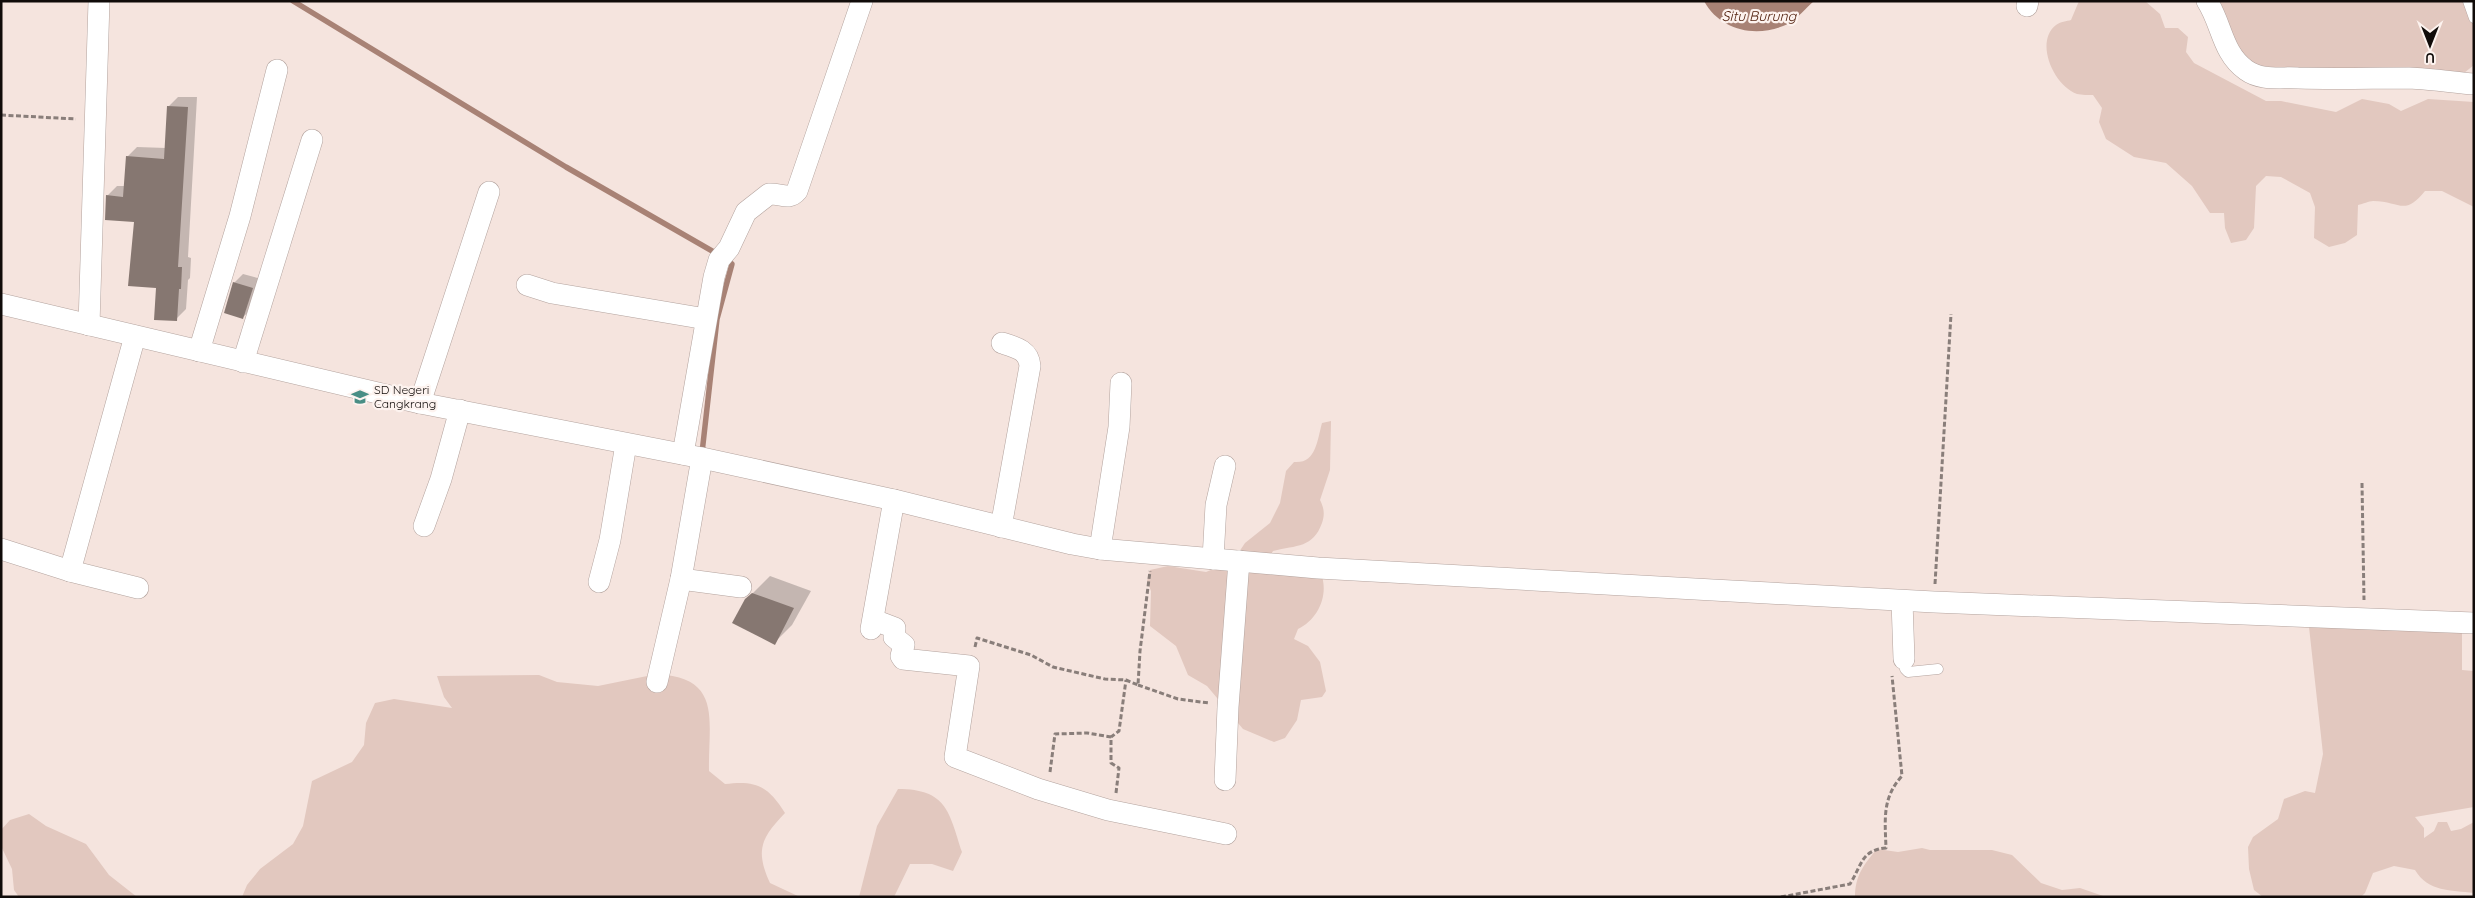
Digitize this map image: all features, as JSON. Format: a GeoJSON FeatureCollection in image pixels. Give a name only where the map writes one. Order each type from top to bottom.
{"type":"FeatureCollection","features":[{"type":"Feature","properties":{"kind":"street"},"geometry":{"type":"LineString","coordinates":[[89,325],[97,120],[99,1]]}},
{"type":"Feature","properties":{"kind":"street"},"geometry":{"type":"LineString","coordinates":[[657,682],[681,579],[706,319],[719,260],[728,248],[746,212],[769,194],[787,197],[793,196],[797,191],[862,1]]}},
{"type":"Feature","properties":{"kind":"street"},"geometry":{"type":"LineString","coordinates":[[2208,1],[2213,10],[2222,40],[2234,59],[2247,71],[2262,78],[2341,80],[2411,78],[2473,81]]}},
{"type":"Feature","properties":{"kind":"street"},"geometry":{"type":"LineString","coordinates":[[199,351],[240,216],[277,70]]}},
{"type":"Feature","properties":{"kind":"street"},"geometry":{"type":"LineString","coordinates":[[243,362],[312,140]]}},
{"type":"Feature","properties":{"kind":"street"},"geometry":{"type":"LineString","coordinates":[[420,402],[490,192]]}},
{"type":"Feature","properties":{"kind":"street"},"geometry":{"type":"LineString","coordinates":[[527,285],[552,293],[706,319]]}},
{"type":"Feature","properties":{"kind":"street"},"geometry":{"type":"LineString","coordinates":[[1,304],[420,402],[692,456],[894,500],[1001,527],[1100,549],[1239,561],[1902,609],[1934,602],[2474,623]]}},
{"type":"Feature","properties":{"kind":"street"},"geometry":{"type":"LineString","coordinates":[[70,571],[135,336]]}},
{"type":"Feature","properties":{"kind":"street"},"geometry":{"type":"LineString","coordinates":[[1001,527],[1030,366],[1026,354],[1019,348],[1002,343]]}},
{"type":"Feature","properties":{"kind":"street"},"geometry":{"type":"LineString","coordinates":[[1100,549],[1119,427],[1121,383]]}},
{"type":"Feature","properties":{"kind":"street"},"geometry":{"type":"LineString","coordinates":[[424,526],[441,479],[460,410]]}},
{"type":"Feature","properties":{"kind":"street"},"geometry":{"type":"LineString","coordinates":[[599,582],[610,540],[626,444]]}},
{"type":"Feature","properties":{"kind":"street"},"geometry":{"type":"LineString","coordinates":[[1213,559],[1216,505],[1224,466]]}},
{"type":"Feature","properties":{"kind":"street"},"geometry":{"type":"LineString","coordinates":[[894,500],[873,625],[895,628],[894,637],[904,645],[901,656],[903,659],[969,666],[955,758],[1048,792],[1114,811],[1226,834]]}},
{"type":"Feature","properties":{"kind":"street"},"geometry":{"type":"LineString","coordinates":[[1,549],[70,571],[138,588]]}},
{"type":"Feature","properties":{"kind":"street"},"geometry":{"type":"LineString","coordinates":[[1225,780],[1228,706],[1239,561]]}},
{"type":"Feature","properties":{"kind":"street"},"geometry":{"type":"LineString","coordinates":[[681,579],[741,586]]}},
{"type":"Feature","properties":{"kind":"street"},"geometry":{"type":"LineString","coordinates":[[1898,666],[1902,609]]}},
{"type":"Feature","properties":{"kind":"lane"},"geometry":{"type":"LineString","coordinates":[[2468,1],[2474,18]]}},
{"type":"Feature","properties":{"kind":"lane"},"geometry":{"type":"LineString","coordinates":[[1898,666],[1908,672],[1938,669]]}},
{"type":"Feature","properties":{"kind":"path"},"geometry":{"type":"LineString","coordinates":[[1,114],[97,120]]}},
{"type":"Feature","properties":{"kind":"path"},"geometry":{"type":"LineString","coordinates":[[1934,602],[1951,314]]}},
{"type":"Feature","properties":{"kind":"path"},"geometry":{"type":"LineString","coordinates":[[2362,483],[2364,618]]}},
{"type":"Feature","properties":{"kind":"path"},"geometry":{"type":"LineString","coordinates":[[1138,684],[1140,651],[1144,631],[1152,553]]}},
{"type":"Feature","properties":{"kind":"path"},"geometry":{"type":"LineString","coordinates":[[969,666],[978,638],[1031,655],[1053,667],[1105,678],[1126,680],[1178,698],[1228,706]]}},
{"type":"Feature","properties":{"kind":"path"},"geometry":{"type":"LineString","coordinates":[[1781,897],[1850,884],[1866,854],[1874,849],[1886,848],[1886,804],[1892,788],[1902,776],[1898,666]]}},
{"type":"Feature","properties":{"kind":"path"},"geometry":{"type":"LineString","coordinates":[[1048,792],[1056,734],[1087,733],[1111,737],[1119,731],[1126,680]]}},
{"type":"Feature","properties":{"kind":"path"},"geometry":{"type":"LineString","coordinates":[[1111,737],[1111,763],[1120,768],[1114,811]]}},
{"type":"Feature","properties":{"kind":"shaded area"},"geometry":{"type":"Polygon","coordinates":[[[2079,1],[2145,1],[2160,14],[2165,28],[2178,28],[2188,37],[2186,52],[2194,63],[2266,101],[2281,101],[2336,112],[2362,99],[2389,104],[2401,111],[2428,99],[2474,102],[2474,207],[2442,191],[2425,191],[2412,204],[2406,206],[2370,201],[2358,205],[2357,235],[2345,243],[2329,247],[2314,238],[2315,207],[2310,193],[2281,177],[2266,176],[2256,186],[2254,228],[2246,240],[2231,243],[2225,228],[2224,213],[2210,213],[2192,186],[2166,163],[2134,157],[2106,139],[2099,122],[2102,108],[2093,95],[2077,94],[2061,82],[2054,73],[2047,52],[2047,42],[2050,33],[2056,25],[2071,20],[2079,1]]]}},
{"type":"Feature","properties":{"kind":"shaded area"},"geometry":{"type":"Polygon","coordinates":[[[2217,1],[2474,1],[2474,65],[2459,77],[2254,66],[2242,57],[2217,1]]]}},
{"type":"Feature","properties":{"kind":"shaded area"},"geometry":{"type":"Polygon","coordinates":[[[1331,421],[1330,470],[1320,500],[1324,511],[1322,523],[1314,537],[1309,541],[1297,546],[1273,551],[1268,560],[1320,571],[1324,588],[1321,604],[1312,619],[1298,629],[1294,639],[1308,646],[1320,662],[1326,691],[1322,697],[1301,700],[1297,720],[1285,738],[1274,742],[1243,729],[1207,686],[1188,675],[1176,646],[1150,626],[1151,591],[1147,581],[1150,570],[1168,566],[1206,572],[1233,561],[1245,543],[1270,523],[1280,503],[1286,471],[1294,462],[1301,462],[1311,455],[1317,444],[1322,423],[1331,421]]]}},
{"type":"Feature","properties":{"kind":"shaded area"},"geometry":{"type":"Polygon","coordinates":[[[2308,618],[2462,630],[2462,670],[2474,671],[2474,807],[2415,817],[2424,828],[2424,838],[2434,831],[2438,822],[2447,822],[2451,831],[2461,829],[2474,822],[2474,893],[2441,889],[2426,882],[2415,870],[2394,866],[2373,873],[2365,893],[2361,897],[2263,897],[2254,890],[2249,869],[2248,847],[2253,837],[2278,819],[2284,799],[2305,791],[2315,793],[2323,754],[2308,618]]]}},
{"type":"Feature","properties":{"kind":"shaded area"},"geometry":{"type":"Polygon","coordinates":[[[657,674],[678,677],[693,684],[702,693],[710,719],[709,771],[725,784],[745,783],[760,787],[773,797],[785,813],[766,837],[762,853],[763,862],[770,883],[800,897],[242,897],[247,885],[260,869],[293,844],[303,826],[312,781],[352,762],[364,745],[366,723],[375,703],[394,699],[452,708],[444,697],[437,676],[539,675],[557,682],[598,686],[657,674]]]}},
{"type":"Feature","properties":{"kind":"shaded area"},"geometry":{"type":"Polygon","coordinates":[[[898,789],[927,793],[936,798],[949,814],[962,852],[953,871],[932,864],[910,864],[894,897],[859,897],[877,826],[898,789]]]}},
{"type":"Feature","properties":{"kind":"shaded area"},"geometry":{"type":"Polygon","coordinates":[[[29,814],[46,826],[86,844],[109,875],[137,897],[19,897],[14,890],[12,869],[1,846],[1,830],[10,820],[29,814]]]}},
{"type":"Feature","properties":{"kind":"shaded area"},"geometry":{"type":"Polygon","coordinates":[[[1922,848],[1930,850],[1992,850],[2012,855],[2041,883],[2062,890],[2080,888],[2106,897],[1855,897],[1855,890],[1861,871],[1877,849],[1898,852],[1922,848]]]}},
{"type":"Feature","properties":{"kind":"water","name":"Situ Burung"},"geometry":{"type":"Polygon","coordinates":[[[1704,1],[1814,1],[1788,24],[1765,31],[1753,31],[1730,26],[1720,20],[1704,1]]]}},
{"type":"Feature","properties":{"kind":"building"},"geometry":{"type":"Polygon","coordinates":[[[167,106],[188,107],[178,267],[182,267],[181,289],[179,289],[177,321],[154,320],[156,288],[128,286],[134,222],[105,220],[106,195],[123,197],[126,156],[164,159],[167,106]]]}},
{"type":"Feature","properties":{"kind":"building"},"geometry":{"type":"Polygon","coordinates":[[[233,282],[253,288],[243,319],[224,313],[233,282]]]}},
{"type":"Feature","properties":{"kind":"building"},"geometry":{"type":"Polygon","coordinates":[[[752,593],[794,608],[775,645],[732,623],[745,599],[752,593]]]}},
{"type":"Feature","properties":{"kind":"waterway"},"geometry":{"type":"LineString","coordinates":[[293,1],[566,167],[719,255]]}},
{"type":"Feature","properties":{"kind":"waterway"},"geometry":{"type":"LineString","coordinates":[[702,453],[717,319],[732,264],[725,259]]}},
{"type":"Feature","properties":{"kind":"place","name":"SD Negeri Cangkrang"},"geometry":{"type":"Point","coordinates":[360,397]}}]}
